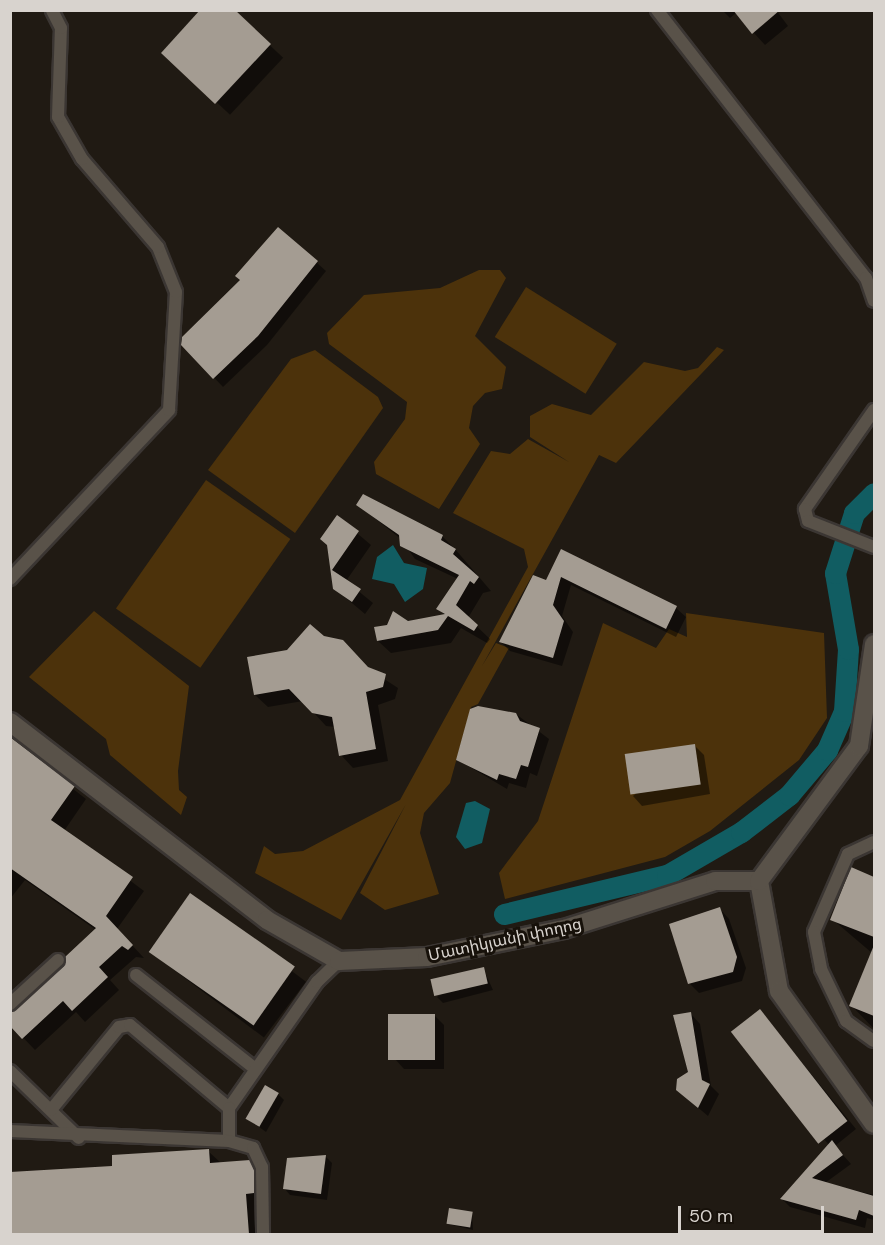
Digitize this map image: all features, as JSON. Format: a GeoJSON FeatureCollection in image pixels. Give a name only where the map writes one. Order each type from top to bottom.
{"type":"FeatureCollection","features":[{"type":"Feature","properties":{"kind":"street"},"geometry":{"type":"LineString","coordinates":[[874,644],[859,746],[759,881],[779,991],[874,1124]]}},
{"type":"Feature","properties":{"kind":"street"},"geometry":{"type":"LineString","coordinates":[[10,722],[267,920],[339,961]]}},
{"type":"Feature","properties":{"kind":"street","name":"Մատիկյանի փողոց"},"geometry":{"type":"LineString","coordinates":[[339,961],[427,957],[564,929],[714,881],[759,881]]}},
{"type":"Feature","properties":{"kind":"lane"},"geometry":{"type":"LineString","coordinates":[[10,579],[169,410],[176,292],[158,247],[82,159],[58,117],[61,28],[52,10]]}},
{"type":"Feature","properties":{"kind":"lane"},"geometry":{"type":"LineString","coordinates":[[657,10],[866,278],[874,301]]}},
{"type":"Feature","properties":{"kind":"lane"},"geometry":{"type":"LineString","coordinates":[[869,545],[808,521],[810,498],[874,410]]}},
{"type":"Feature","properties":{"kind":"lane"},"geometry":{"type":"LineString","coordinates":[[874,842],[848,854],[813,932],[821,969],[846,1021],[874,1041]]}},
{"type":"Feature","properties":{"kind":"lane"},"geometry":{"type":"LineString","coordinates":[[10,1004],[58,960]]}},
{"type":"Feature","properties":{"kind":"lane"},"geometry":{"type":"LineString","coordinates":[[229,1141],[229,1108],[254,1068],[339,961]]}},
{"type":"Feature","properties":{"kind":"lane"},"geometry":{"type":"LineString","coordinates":[[136,975],[254,1068]]}},
{"type":"Feature","properties":{"kind":"lane"},"geometry":{"type":"LineString","coordinates":[[51,1110],[119,1027],[130,1025],[229,1108]]}},
{"type":"Feature","properties":{"kind":"lane"},"geometry":{"type":"LineString","coordinates":[[10,1071],[79,1138]]}},
{"type":"Feature","properties":{"kind":"lane"},"geometry":{"type":"LineString","coordinates":[[10,1131],[79,1138],[229,1141],[253,1148],[262,1167],[263,1234]]}},
{"type":"Feature","properties":{"kind":"shaded area"},"geometry":{"type":"Polygon","coordinates":[[[479,270],[500,270],[506,278],[475,336],[506,367],[502,389],[485,393],[473,406],[469,428],[480,444],[439,509],[376,474],[374,462],[405,419],[407,402],[329,344],[327,333],[364,295],[440,288],[479,270]]]}},
{"type":"Feature","properties":{"kind":"shaded area"},"geometry":{"type":"Polygon","coordinates":[[[526,287],[617,344],[585,394],[495,337],[526,287]]]}},
{"type":"Feature","properties":{"kind":"shaded area"},"geometry":{"type":"Polygon","coordinates":[[[717,347],[724,350],[616,463],[599,455],[482,666],[496,643],[509,648],[478,704],[471,707],[450,783],[424,813],[420,833],[439,894],[385,910],[360,893],[406,804],[341,920],[255,873],[264,846],[275,854],[303,851],[400,800],[528,567],[524,549],[453,513],[491,451],[510,454],[528,439],[569,462],[530,437],[530,416],[552,404],[591,415],[644,362],[685,371],[698,368],[717,347]]]}},
{"type":"Feature","properties":{"kind":"shaded area"},"geometry":{"type":"Polygon","coordinates":[[[315,350],[378,397],[383,408],[295,533],[208,470],[291,359],[315,350]]]}},
{"type":"Feature","properties":{"kind":"shaded area"},"geometry":{"type":"Polygon","coordinates":[[[206,480],[290,539],[200,668],[116,609],[206,480]]]}},
{"type":"Feature","properties":{"kind":"shaded area"},"geometry":{"type":"Polygon","coordinates":[[[94,611],[189,686],[178,771],[179,790],[187,797],[181,815],[110,755],[106,739],[29,677],[94,611]]]}},
{"type":"Feature","properties":{"kind":"shaded area"},"geometry":{"type":"Polygon","coordinates":[[[686,613],[824,633],[827,718],[799,760],[710,831],[665,857],[505,899],[499,873],[538,821],[603,623],[656,648],[669,629],[687,637],[686,613]]]}},
{"type":"Feature","properties":{"kind":"water"},"geometry":{"type":"Polygon","coordinates":[[[393,545],[404,563],[427,568],[423,589],[405,602],[394,584],[372,579],[377,557],[393,545]]]}},
{"type":"Feature","properties":{"kind":"water"},"geometry":{"type":"Polygon","coordinates":[[[475,801],[490,809],[482,843],[465,849],[456,837],[466,803],[475,801]]]}},
{"type":"Feature","properties":{"kind":"building"},"geometry":{"type":"Polygon","coordinates":[[[200,10],[235,10],[271,44],[215,104],[161,53],[200,10]]]}},
{"type":"Feature","properties":{"kind":"building"},"geometry":{"type":"Polygon","coordinates":[[[733,10],[780,10],[752,34],[733,10]]]}},
{"type":"Feature","properties":{"kind":"building"},"geometry":{"type":"Polygon","coordinates":[[[278,227],[318,261],[258,336],[213,379],[181,345],[182,337],[240,280],[235,276],[278,227]]]}},
{"type":"Feature","properties":{"kind":"building"},"geometry":{"type":"Polygon","coordinates":[[[363,494],[443,535],[441,540],[456,549],[453,554],[479,577],[474,584],[470,581],[456,605],[478,625],[474,631],[448,616],[438,630],[377,641],[374,627],[387,625],[393,611],[408,621],[445,614],[436,609],[459,575],[400,546],[399,535],[356,505],[363,494]]]}},
{"type":"Feature","properties":{"kind":"building"},"geometry":{"type":"Polygon","coordinates":[[[337,515],[359,531],[332,570],[361,589],[352,602],[333,589],[327,545],[320,539],[337,515]]]}},
{"type":"Feature","properties":{"kind":"building"},"geometry":{"type":"Polygon","coordinates":[[[561,549],[677,606],[666,629],[561,577],[553,605],[564,621],[553,658],[499,642],[533,575],[546,580],[561,549]]]}},
{"type":"Feature","properties":{"kind":"building"},"geometry":{"type":"Polygon","coordinates":[[[310,624],[324,636],[343,640],[368,667],[386,674],[383,687],[366,692],[376,749],[339,756],[332,717],[312,713],[289,689],[254,695],[247,657],[287,650],[310,624]]]}},
{"type":"Feature","properties":{"kind":"building"},"geometry":{"type":"Polygon","coordinates":[[[478,706],[516,713],[520,721],[540,728],[528,767],[521,765],[516,779],[499,774],[497,780],[456,760],[470,709],[478,706]]]}},
{"type":"Feature","properties":{"kind":"building"},"geometry":{"type":"Polygon","coordinates":[[[10,737],[75,786],[51,820],[133,877],[106,916],[133,945],[128,950],[122,946],[99,967],[108,977],[72,1011],[63,1001],[22,1039],[10,1026],[10,1012],[64,966],[65,957],[96,928],[10,868],[10,737]]]}},
{"type":"Feature","properties":{"kind":"building"},"geometry":{"type":"Polygon","coordinates":[[[695,744],[701,785],[630,794],[625,754],[695,744]]]}},
{"type":"Feature","properties":{"kind":"building"},"geometry":{"type":"Polygon","coordinates":[[[851,867],[874,877],[874,937],[830,920],[851,867]]]}},
{"type":"Feature","properties":{"kind":"building"},"geometry":{"type":"Polygon","coordinates":[[[190,893],[295,966],[254,1025],[149,952],[190,893]]]}},
{"type":"Feature","properties":{"kind":"building"},"geometry":{"type":"Polygon","coordinates":[[[720,907],[737,957],[733,972],[688,984],[669,924],[720,907]]]}},
{"type":"Feature","properties":{"kind":"building"},"geometry":{"type":"Polygon","coordinates":[[[874,945],[874,1016],[849,1006],[874,945]]]}},
{"type":"Feature","properties":{"kind":"building"},"geometry":{"type":"Polygon","coordinates":[[[484,967],[488,984],[434,996],[430,979],[484,967]]]}},
{"type":"Feature","properties":{"kind":"building"},"geometry":{"type":"Polygon","coordinates":[[[760,1009],[847,1121],[818,1144],[731,1032],[760,1009]]]}},
{"type":"Feature","properties":{"kind":"building"},"geometry":{"type":"Polygon","coordinates":[[[691,1012],[702,1080],[710,1084],[698,1108],[676,1090],[677,1079],[688,1072],[673,1015],[691,1012]]]}},
{"type":"Feature","properties":{"kind":"building"},"geometry":{"type":"Polygon","coordinates":[[[388,1014],[435,1014],[435,1060],[388,1060],[388,1014]]]}},
{"type":"Feature","properties":{"kind":"building"},"geometry":{"type":"Polygon","coordinates":[[[265,1085],[279,1093],[259,1127],[246,1119],[265,1085]]]}},
{"type":"Feature","properties":{"kind":"building"},"geometry":{"type":"Polygon","coordinates":[[[832,1140],[843,1155],[812,1178],[874,1196],[874,1216],[859,1210],[856,1220],[780,1199],[832,1140]]]}},
{"type":"Feature","properties":{"kind":"building"},"geometry":{"type":"Polygon","coordinates":[[[209,1149],[210,1163],[250,1160],[254,1169],[254,1193],[246,1194],[249,1234],[10,1234],[10,1172],[112,1166],[112,1155],[209,1149]]]}},
{"type":"Feature","properties":{"kind":"building"},"geometry":{"type":"Polygon","coordinates":[[[326,1155],[321,1194],[283,1189],[287,1158],[326,1155]]]}},
{"type":"Feature","properties":{"kind":"building"},"geometry":{"type":"Polygon","coordinates":[[[449,1208],[473,1212],[470,1228],[446,1224],[449,1208]]]}},
{"type":"Feature","properties":{"kind":"waterway"},"geometry":{"type":"LineString","coordinates":[[504,914],[667,875],[741,832],[789,795],[827,750],[844,711],[848,649],[835,573],[854,513],[874,493]]}}]}
